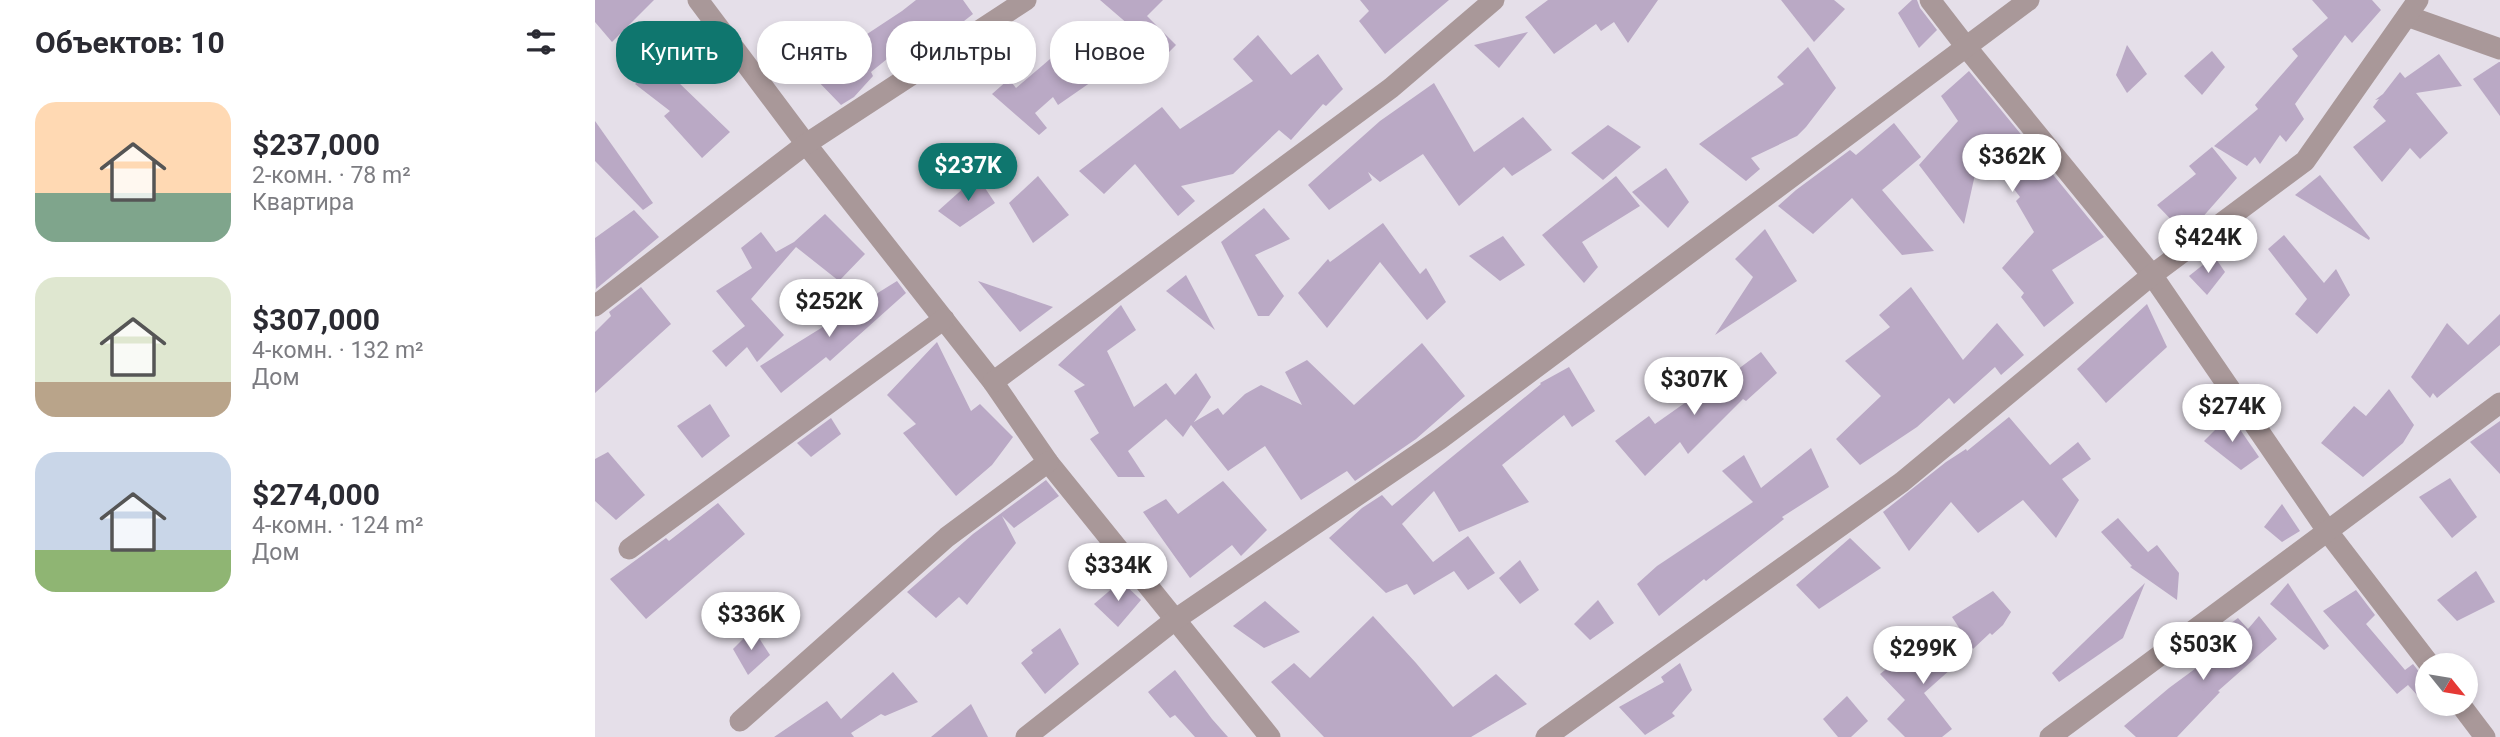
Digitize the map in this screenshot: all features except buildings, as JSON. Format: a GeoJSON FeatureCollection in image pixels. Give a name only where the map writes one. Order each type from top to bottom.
{"type":"FeatureCollection","features":[{"type":"Feature","properties":{"kind":"street"},"geometry":{"type":"LineString","coordinates":[[698,0],[806,144],[993,382],[1048,462],[1270,737]]}},
{"type":"Feature","properties":{"kind":"street"},"geometry":{"type":"LineString","coordinates":[[595,306],[806,144],[1026,0]]}},
{"type":"Feature","properties":{"kind":"street"},"geometry":{"type":"LineString","coordinates":[[993,382],[1391,88],[1494,0]]}},
{"type":"Feature","properties":{"kind":"street"},"geometry":{"type":"LineString","coordinates":[[1930,0],[1966,48],[2152,275],[2328,532],[2421,653]]}},
{"type":"Feature","properties":{"kind":"street"},"geometry":{"type":"LineString","coordinates":[[1026,737],[1176,619],[1440,439],[2029,0]]}},
{"type":"Feature","properties":{"kind":"street"},"geometry":{"type":"LineString","coordinates":[[1546,737],[1902,482],[2152,275],[2305,161],[2413,8],[2500,49]]}},
{"type":"Feature","properties":{"kind":"street"},"geometry":{"type":"LineString","coordinates":[[629,549],[944,320]]}},
{"type":"Feature","properties":{"kind":"street"},"geometry":{"type":"LineString","coordinates":[[2050,737],[2500,402]]}},
{"type":"Feature","properties":{"kind":"street"},"geometry":{"type":"LineString","coordinates":[[740,721],[947,537],[1048,462]]}},
{"type":"Feature","properties":{"kind":"street"},"geometry":{"type":"LineString","coordinates":[[2469,716],[2486,737]]}}]}
